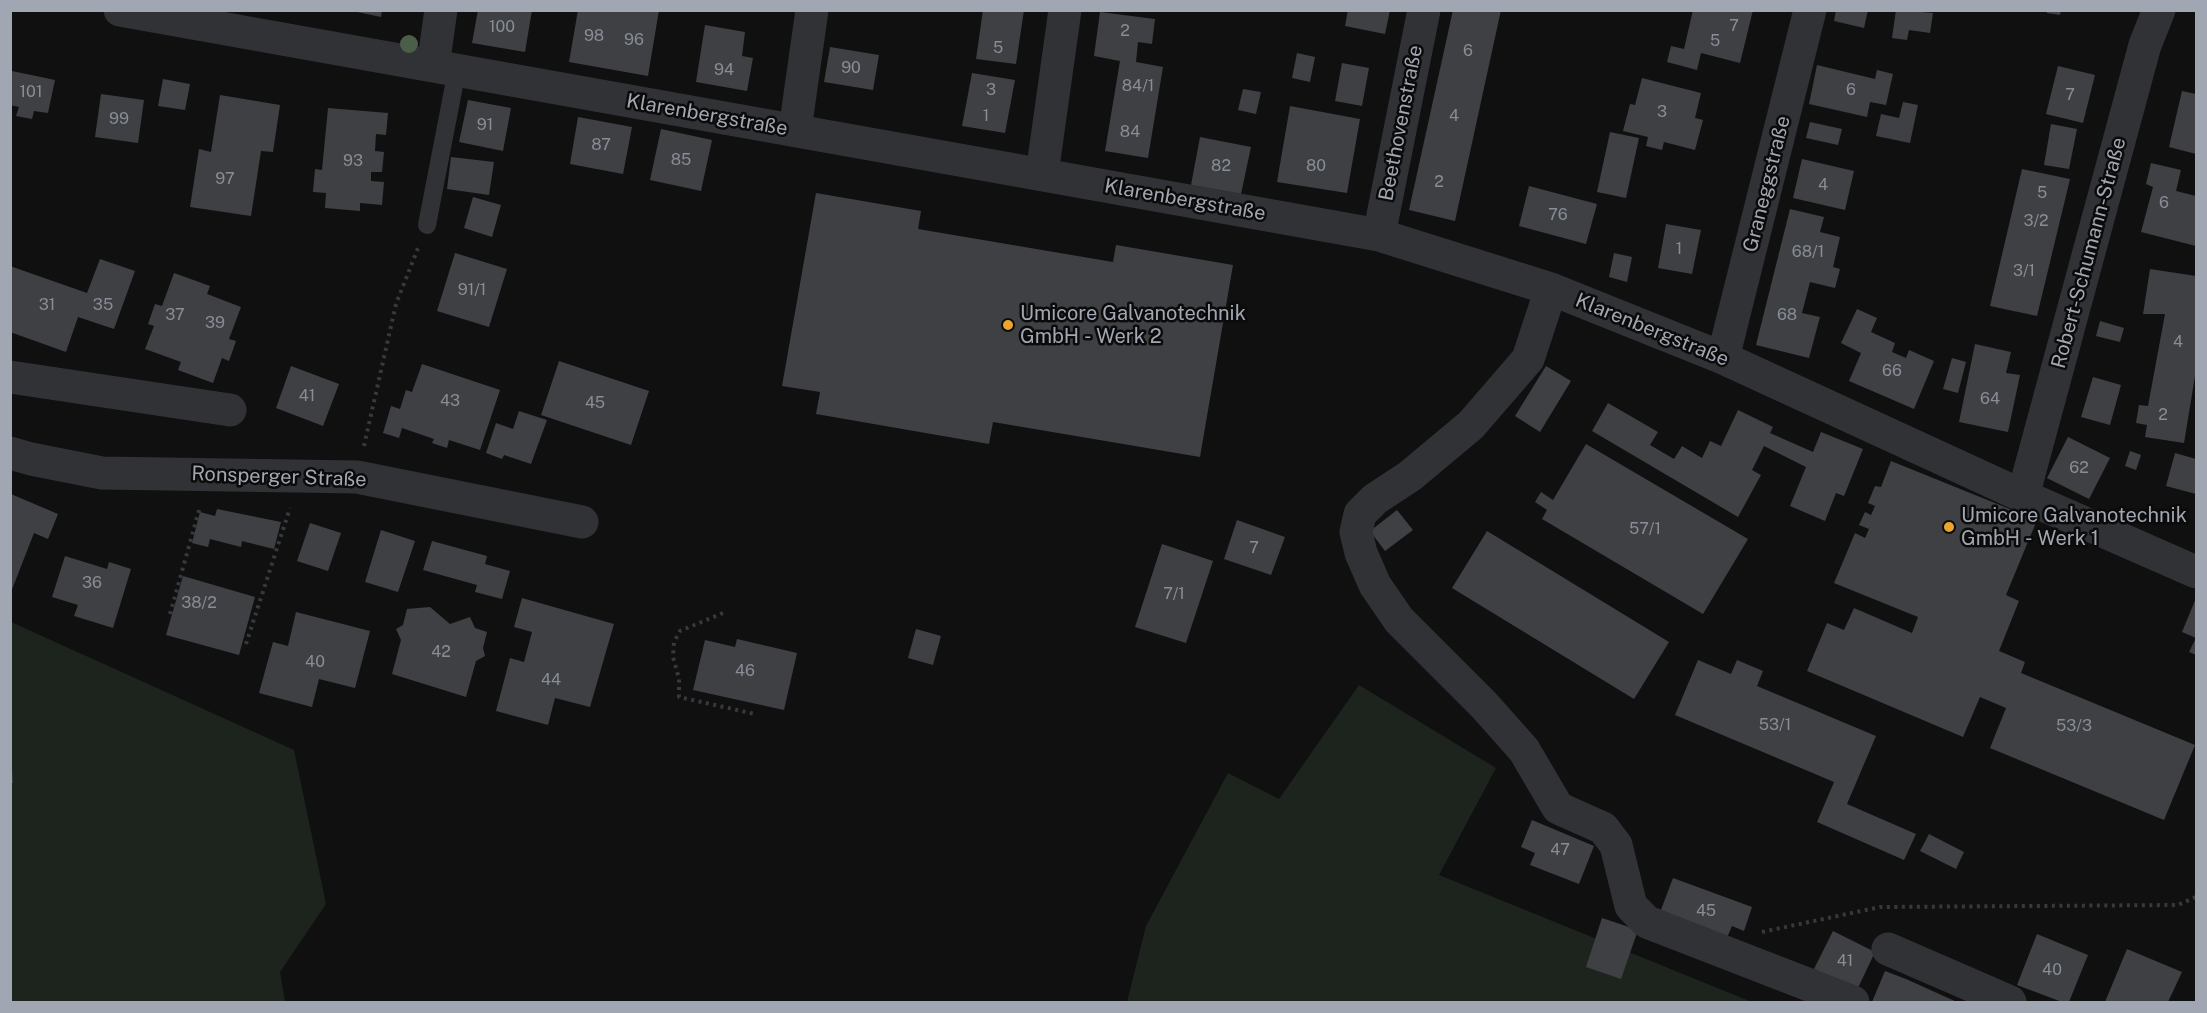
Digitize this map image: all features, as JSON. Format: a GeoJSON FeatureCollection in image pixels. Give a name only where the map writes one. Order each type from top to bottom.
{"type":"FeatureCollection","features":[{"type":"Feature","properties":{"kind":"street","name":"Klarenbergstraße"},"geometry":{"type":"LineString","coordinates":[[120,10],[1379,235],[1551,289],[1723,358],[2023,496],[2196,572]]}},
{"type":"Feature","properties":{"kind":"street"},"geometry":{"type":"LineString","coordinates":[[441,10],[445,68]]}},
{"type":"Feature","properties":{"kind":"street"},"geometry":{"type":"LineString","coordinates":[[795,130],[812,10]]}},
{"type":"Feature","properties":{"kind":"street"},"geometry":{"type":"LineString","coordinates":[[1042,174],[1065,10]]}},
{"type":"Feature","properties":{"kind":"street","name":"Beethovenstraße"},"geometry":{"type":"LineString","coordinates":[[1379,235],[1424,10]]}},
{"type":"Feature","properties":{"kind":"street","name":"Graneggstraße"},"geometry":{"type":"LineString","coordinates":[[1723,358],[1810,10]]}},
{"type":"Feature","properties":{"kind":"street","name":"Robert-Schumann-Straße"},"geometry":{"type":"LineString","coordinates":[[2023,496],[2145,45],[2159,10]]}},
{"type":"Feature","properties":{"kind":"street"},"geometry":{"type":"LineString","coordinates":[[1551,289],[1528,359],[1471,425],[1410,476],[1375,499],[1360,514],[1356,532],[1361,553],[1375,585],[1399,620],[1484,705],[1524,750],[1558,808],[1603,828],[1616,845],[1631,906],[1647,922],[1853,1002]]}},
{"type":"Feature","properties":{"kind":"street"},"geometry":{"type":"LineString","coordinates":[[10,377],[230,410]]}},
{"type":"Feature","properties":{"kind":"street","name":"Ronsperger Straße"},"geometry":{"type":"LineString","coordinates":[[10,453],[102,473],[357,477],[582,522]]}},
{"type":"Feature","properties":{"kind":"street"},"geometry":{"type":"LineString","coordinates":[[1888,949],[2010,1002]]}},
{"type":"Feature","properties":{"kind":"lane"},"geometry":{"type":"LineString","coordinates":[[427,225],[445,68]]}},
{"type":"Feature","properties":{"kind":"path"},"geometry":{"type":"LineString","coordinates":[[357,477],[396,304],[427,225]]}},
{"type":"Feature","properties":{"kind":"path"},"geometry":{"type":"LineString","coordinates":[[170,614],[209,475]]}},
{"type":"Feature","properties":{"kind":"path"},"geometry":{"type":"LineString","coordinates":[[246,644],[300,476]]}},
{"type":"Feature","properties":{"kind":"path"},"geometry":{"type":"LineString","coordinates":[[723,613],[680,631],[674,642],[673,657],[679,678],[679,696],[755,714]]}},
{"type":"Feature","properties":{"kind":"path"},"geometry":{"type":"LineString","coordinates":[[1729,954],[1764,930],[1880,907],[2178,905],[2196,897]]}},
{"type":"Feature","properties":{"kind":"shaded area"},"geometry":{"type":"Polygon","coordinates":[[[11,622],[294,750],[326,904],[280,972],[285,1002],[11,1002],[11,622]]]}},
{"type":"Feature","properties":{"kind":"shaded area"},"geometry":{"type":"Polygon","coordinates":[[[1359,685],[1496,768],[1439,875],[1752,1002],[1127,1002],[1146,926],[1228,773],[1279,799],[1359,685]]]}},
{"type":"Feature","properties":{"kind":"building"},"geometry":{"type":"Polygon","coordinates":[[[348,10],[382,10],[381,17],[348,10]]]}},
{"type":"Feature","properties":{"kind":"building"},"geometry":{"type":"Polygon","coordinates":[[[478,10],[532,10],[525,52],[472,43],[478,10]]]}},
{"type":"Feature","properties":{"kind":"building"},"geometry":{"type":"Polygon","coordinates":[[[578,10],[659,10],[648,76],[569,62],[578,10]]]}},
{"type":"Feature","properties":{"kind":"building"},"geometry":{"type":"Polygon","coordinates":[[[983,10],[1024,10],[1016,64],[976,59],[983,10]]]}},
{"type":"Feature","properties":{"kind":"building"},"geometry":{"type":"Polygon","coordinates":[[[1348,10],[1390,10],[1385,34],[1345,26],[1348,10]]]}},
{"type":"Feature","properties":{"kind":"building"},"geometry":{"type":"Polygon","coordinates":[[[1453,10],[1501,10],[1455,221],[1409,210],[1453,10]]]}},
{"type":"Feature","properties":{"kind":"building"},"geometry":{"type":"Polygon","coordinates":[[[1693,10],[1753,10],[1740,63],[1701,53],[1697,70],[1667,62],[1671,46],[1684,49],[1693,10]]]}},
{"type":"Feature","properties":{"kind":"building"},"geometry":{"type":"Polygon","coordinates":[[[1836,10],[1868,10],[1864,28],[1834,21],[1836,10]]]}},
{"type":"Feature","properties":{"kind":"building"},"geometry":{"type":"Polygon","coordinates":[[[1896,10],[1933,13],[1930,33],[1909,30],[1907,40],[1892,38],[1896,10]]]}},
{"type":"Feature","properties":{"kind":"building"},"geometry":{"type":"Polygon","coordinates":[[[2047,10],[2061,10],[2060,15],[2047,13],[2047,10]]]}},
{"type":"Feature","properties":{"kind":"building"},"geometry":{"type":"Polygon","coordinates":[[[1100,12],[1155,19],[1152,44],[1138,42],[1136,62],[1163,67],[1148,158],[1105,151],[1120,61],[1094,56],[1100,12]]]}},
{"type":"Feature","properties":{"kind":"building"},"geometry":{"type":"Polygon","coordinates":[[[705,25],[745,32],[742,56],[753,58],[747,91],[696,82],[705,25]]]}},
{"type":"Feature","properties":{"kind":"building"},"geometry":{"type":"Polygon","coordinates":[[[830,47],[879,55],[873,90],[824,82],[830,47]]]}},
{"type":"Feature","properties":{"kind":"building"},"geometry":{"type":"Polygon","coordinates":[[[1297,53],[1315,57],[1310,82],[1292,78],[1297,53]]]}},
{"type":"Feature","properties":{"kind":"building"},"geometry":{"type":"Polygon","coordinates":[[[1342,63],[1369,68],[1362,106],[1335,101],[1342,63]]]}},
{"type":"Feature","properties":{"kind":"building"},"geometry":{"type":"Polygon","coordinates":[[[1817,65],[1875,79],[1877,70],[1893,74],[1886,105],[1870,102],[1867,117],[1809,104],[1817,65]]]}},
{"type":"Feature","properties":{"kind":"building"},"geometry":{"type":"Polygon","coordinates":[[[2058,66],[2095,75],[2083,123],[2046,114],[2058,66]]]}},
{"type":"Feature","properties":{"kind":"building"},"geometry":{"type":"Polygon","coordinates":[[[12,71],[55,80],[48,113],[34,111],[32,119],[16,116],[19,107],[10,105],[12,71]]]}},
{"type":"Feature","properties":{"kind":"building"},"geometry":{"type":"Polygon","coordinates":[[[972,73],[1015,80],[1005,133],[962,126],[972,73]]]}},
{"type":"Feature","properties":{"kind":"building"},"geometry":{"type":"Polygon","coordinates":[[[1642,78],[1701,93],[1695,118],[1703,120],[1695,150],[1664,142],[1662,150],[1646,146],[1648,137],[1623,131],[1630,104],[1635,105],[1642,78]]]}},
{"type":"Feature","properties":{"kind":"building"},"geometry":{"type":"Polygon","coordinates":[[[163,79],[190,84],[185,110],[158,106],[163,79]]]}},
{"type":"Feature","properties":{"kind":"building"},"geometry":{"type":"Polygon","coordinates":[[[1243,89],[1261,92],[1256,114],[1238,110],[1243,89]]]}},
{"type":"Feature","properties":{"kind":"building"},"geometry":{"type":"Polygon","coordinates":[[[2182,91],[2196,94],[2196,154],[2169,147],[2182,91]]]}},
{"type":"Feature","properties":{"kind":"building"},"geometry":{"type":"Polygon","coordinates":[[[101,94],[144,100],[138,143],[95,137],[101,94]]]}},
{"type":"Feature","properties":{"kind":"building"},"geometry":{"type":"Polygon","coordinates":[[[220,95],[280,105],[273,152],[261,151],[251,216],[190,207],[199,149],[211,152],[220,95]]]}},
{"type":"Feature","properties":{"kind":"building"},"geometry":{"type":"Polygon","coordinates":[[[468,100],[511,108],[503,151],[459,142],[468,100]]]}},
{"type":"Feature","properties":{"kind":"building"},"geometry":{"type":"Polygon","coordinates":[[[1903,102],[1918,105],[1910,143],[1876,136],[1881,114],[1899,118],[1903,102]]]}},
{"type":"Feature","properties":{"kind":"building"},"geometry":{"type":"Polygon","coordinates":[[[1290,106],[1360,119],[1347,193],[1277,182],[1290,106]]]}},
{"type":"Feature","properties":{"kind":"building"},"geometry":{"type":"Polygon","coordinates":[[[328,108],[388,113],[386,135],[376,134],[375,151],[384,152],[382,172],[371,172],[371,181],[384,182],[382,205],[360,203],[360,211],[325,208],[326,193],[313,192],[315,169],[322,170],[328,108]]]}},
{"type":"Feature","properties":{"kind":"building"},"geometry":{"type":"Polygon","coordinates":[[[578,117],[632,127],[623,174],[570,164],[578,117]]]}},
{"type":"Feature","properties":{"kind":"building"},"geometry":{"type":"Polygon","coordinates":[[[1810,122],[1842,129],[1838,145],[1806,138],[1810,122]]]}},
{"type":"Feature","properties":{"kind":"building"},"geometry":{"type":"Polygon","coordinates":[[[2051,124],[2077,129],[2069,169],[2044,165],[2051,124]]]}},
{"type":"Feature","properties":{"kind":"building"},"geometry":{"type":"Polygon","coordinates":[[[661,129],[712,140],[701,191],[650,180],[661,129]]]}},
{"type":"Feature","properties":{"kind":"building"},"geometry":{"type":"Polygon","coordinates":[[[1610,132],[1639,138],[1626,198],[1597,192],[1610,132]]]}},
{"type":"Feature","properties":{"kind":"building"},"geometry":{"type":"Polygon","coordinates":[[[1200,137],[1251,147],[1241,194],[1191,185],[1200,137]]]}},
{"type":"Feature","properties":{"kind":"building"},"geometry":{"type":"Polygon","coordinates":[[[451,157],[494,162],[489,195],[447,189],[451,157]]]}},
{"type":"Feature","properties":{"kind":"building"},"geometry":{"type":"Polygon","coordinates":[[[1802,159],[1854,171],[1845,210],[1793,198],[1802,159]]]}},
{"type":"Feature","properties":{"kind":"building"},"geometry":{"type":"Polygon","coordinates":[[[2151,163],[2181,170],[2176,191],[2196,196],[2196,246],[2141,232],[2153,187],[2146,184],[2151,163]]]}},
{"type":"Feature","properties":{"kind":"building"},"geometry":{"type":"Polygon","coordinates":[[[2022,169],[2070,179],[2037,316],[1990,306],[2022,169]]]}},
{"type":"Feature","properties":{"kind":"building"},"geometry":{"type":"Polygon","coordinates":[[[1529,186],[1597,204],[1586,244],[1519,226],[1529,186]]]}},
{"type":"Feature","properties":{"kind":"building","name":"Umicore Galvanotechnik GmbH - Werk 2"},"geometry":{"type":"Polygon","coordinates":[[[816,193],[921,211],[918,229],[1113,262],[1116,245],[1233,265],[1200,457],[993,422],[989,444],[816,414],[820,392],[782,386],[816,193]]]}},
{"type":"Feature","properties":{"kind":"building"},"geometry":{"type":"Polygon","coordinates":[[[473,197],[501,205],[492,237],[464,228],[473,197]]]}},
{"type":"Feature","properties":{"kind":"building"},"geometry":{"type":"Polygon","coordinates":[[[1790,209],[1824,217],[1820,232],[1840,237],[1833,267],[1840,269],[1835,288],[1810,282],[1802,313],[1820,317],[1809,358],[1756,345],[1790,209]]]}},
{"type":"Feature","properties":{"kind":"building"},"geometry":{"type":"Polygon","coordinates":[[[1666,224],[1701,230],[1692,274],[1658,268],[1666,224]]]}},
{"type":"Feature","properties":{"kind":"building"},"geometry":{"type":"Polygon","coordinates":[[[455,253],[507,269],[489,327],[437,311],[455,253]]]}},
{"type":"Feature","properties":{"kind":"building"},"geometry":{"type":"Polygon","coordinates":[[[1614,253],[1632,257],[1627,282],[1609,277],[1614,253]]]}},
{"type":"Feature","properties":{"kind":"building"},"geometry":{"type":"Polygon","coordinates":[[[100,259],[135,271],[114,329],[78,317],[66,352],[10,332],[10,266],[87,293],[100,259]]]}},
{"type":"Feature","properties":{"kind":"building"},"geometry":{"type":"Polygon","coordinates":[[[2150,269],[2196,276],[2196,370],[2184,443],[2145,437],[2147,425],[2136,423],[2139,405],[2148,406],[2165,314],[2143,314],[2150,269]]]}},
{"type":"Feature","properties":{"kind":"building"},"geometry":{"type":"Polygon","coordinates":[[[174,273],[210,286],[207,294],[241,307],[229,339],[236,341],[229,361],[222,358],[213,383],[178,370],[181,362],[145,349],[154,326],[148,324],[155,304],[162,306],[174,273]]]}},
{"type":"Feature","properties":{"kind":"building"},"geometry":{"type":"Polygon","coordinates":[[[1857,309],[1877,318],[1871,332],[1895,343],[1892,352],[1906,358],[1909,350],[1934,361],[1914,409],[1849,381],[1861,353],[1841,343],[1857,309]]]}},
{"type":"Feature","properties":{"kind":"building"},"geometry":{"type":"Polygon","coordinates":[[[2100,321],[2124,328],[2120,342],[2096,336],[2100,321]]]}},
{"type":"Feature","properties":{"kind":"building"},"geometry":{"type":"Polygon","coordinates":[[[1975,344],[2011,352],[2006,373],[2020,375],[2008,432],[1959,422],[1975,344]]]}},
{"type":"Feature","properties":{"kind":"building"},"geometry":{"type":"Polygon","coordinates":[[[1952,358],[1966,362],[1958,393],[1943,389],[1952,358]]]}},
{"type":"Feature","properties":{"kind":"building"},"geometry":{"type":"Polygon","coordinates":[[[559,361],[649,391],[631,445],[541,415],[559,361]]]}},
{"type":"Feature","properties":{"kind":"building"},"geometry":{"type":"Polygon","coordinates":[[[422,364],[500,390],[480,450],[449,440],[447,448],[432,443],[434,439],[402,428],[399,438],[383,433],[391,406],[400,409],[406,390],[412,392],[422,364]]]}},
{"type":"Feature","properties":{"kind":"building"},"geometry":{"type":"Polygon","coordinates":[[[291,366],[339,384],[323,426],[276,408],[291,366]]]}},
{"type":"Feature","properties":{"kind":"building"},"geometry":{"type":"Polygon","coordinates":[[[1546,366],[1571,381],[1540,432],[1515,416],[1546,366]]]}},
{"type":"Feature","properties":{"kind":"building"},"geometry":{"type":"Polygon","coordinates":[[[2093,377],[2121,385],[2110,425],[2081,417],[2093,377]]]}},
{"type":"Feature","properties":{"kind":"building"},"geometry":{"type":"Polygon","coordinates":[[[1608,403],[1658,432],[1650,445],[1674,459],[1682,446],[1702,458],[1710,441],[1721,446],[1738,410],[1773,427],[1770,433],[1813,452],[1821,432],[1863,449],[1844,496],[1836,493],[1825,521],[1790,506],[1806,467],[1764,446],[1752,470],[1761,475],[1738,517],[1592,431],[1608,403]]]}},
{"type":"Feature","properties":{"kind":"building"},"geometry":{"type":"Polygon","coordinates":[[[519,411],[547,420],[531,464],[504,455],[502,459],[486,453],[496,423],[513,429],[519,411]]]}},
{"type":"Feature","properties":{"kind":"building"},"geometry":{"type":"Polygon","coordinates":[[[2068,437],[2110,458],[2089,499],[2047,478],[2068,437]]]}},
{"type":"Feature","properties":{"kind":"building"},"geometry":{"type":"Polygon","coordinates":[[[1586,444],[1748,539],[1703,614],[1542,519],[1547,510],[1535,502],[1541,492],[1553,500],[1586,444]]]}},
{"type":"Feature","properties":{"kind":"building"},"geometry":{"type":"Polygon","coordinates":[[[2130,451],[2141,455],[2136,470],[2125,466],[2130,451]]]}},
{"type":"Feature","properties":{"kind":"building"},"geometry":{"type":"Polygon","coordinates":[[[2175,453],[2196,459],[2196,494],[2166,486],[2175,453]]]}},
{"type":"Feature","properties":{"kind":"building"},"geometry":{"type":"Polygon","coordinates":[[[1891,461],[2037,520],[2006,595],[2019,601],[1999,651],[2025,662],[2021,673],[2195,745],[2164,820],[1990,748],[2006,708],[1980,697],[1963,737],[1807,671],[1827,623],[1844,630],[1854,608],[1912,633],[1918,617],[1834,583],[1855,533],[1865,538],[1869,529],[1859,525],[1865,512],[1871,515],[1875,506],[1868,503],[1875,486],[1881,487],[1891,461]]]}},
{"type":"Feature","properties":{"kind":"building"},"geometry":{"type":"Polygon","coordinates":[[[11,494],[58,514],[48,539],[34,533],[11,592],[11,494]]]}},
{"type":"Feature","properties":{"kind":"building"},"geometry":{"type":"Polygon","coordinates":[[[217,509],[281,522],[274,549],[242,541],[241,547],[210,539],[208,547],[192,543],[200,512],[215,516],[217,509]]]}},
{"type":"Feature","properties":{"kind":"building"},"geometry":{"type":"Polygon","coordinates":[[[1397,510],[1413,530],[1385,551],[1370,531],[1397,510]]]}},
{"type":"Feature","properties":{"kind":"building"},"geometry":{"type":"Polygon","coordinates":[[[1237,520],[1285,537],[1271,575],[1224,559],[1237,520]]]}},
{"type":"Feature","properties":{"kind":"building"},"geometry":{"type":"Polygon","coordinates":[[[310,523],[341,533],[328,571],[297,561],[310,523]]]}},
{"type":"Feature","properties":{"kind":"building"},"geometry":{"type":"Polygon","coordinates":[[[381,530],[415,541],[398,592],[365,582],[381,530]]]}},
{"type":"Feature","properties":{"kind":"building"},"geometry":{"type":"Polygon","coordinates":[[[1487,531],[1669,642],[1634,699],[1452,588],[1487,531]]]}},
{"type":"Feature","properties":{"kind":"building"},"geometry":{"type":"Polygon","coordinates":[[[432,541],[487,556],[485,564],[510,571],[502,599],[475,592],[477,585],[423,570],[432,541]]]}},
{"type":"Feature","properties":{"kind":"building"},"geometry":{"type":"Polygon","coordinates":[[[1162,544],[1213,561],[1186,643],[1135,627],[1162,544]]]}},
{"type":"Feature","properties":{"kind":"building"},"geometry":{"type":"Polygon","coordinates":[[[65,556],[107,569],[109,562],[131,569],[113,628],[74,616],[78,605],[52,597],[65,556]]]}},
{"type":"Feature","properties":{"kind":"building"},"geometry":{"type":"Polygon","coordinates":[[[183,576],[255,597],[239,655],[166,635],[183,576]]]}},
{"type":"Feature","properties":{"kind":"building"},"geometry":{"type":"Polygon","coordinates":[[[522,598],[614,624],[590,707],[555,698],[548,725],[496,711],[510,658],[524,662],[532,632],[514,627],[522,598]]]}},
{"type":"Feature","properties":{"kind":"building"},"geometry":{"type":"Polygon","coordinates":[[[2196,598],[2196,638],[2182,632],[2196,598]]]}},
{"type":"Feature","properties":{"kind":"building"},"geometry":{"type":"Polygon","coordinates":[[[430,607],[450,624],[470,617],[475,628],[487,632],[483,648],[485,656],[476,661],[466,697],[392,674],[401,640],[396,629],[403,625],[407,609],[430,607]]]}},
{"type":"Feature","properties":{"kind":"building"},"geometry":{"type":"Polygon","coordinates":[[[296,612],[370,631],[355,688],[319,679],[312,707],[259,693],[273,642],[288,646],[296,612]]]}},
{"type":"Feature","properties":{"kind":"building"},"geometry":{"type":"Polygon","coordinates":[[[916,629],[941,636],[933,665],[908,658],[916,629]]]}},
{"type":"Feature","properties":{"kind":"building"},"geometry":{"type":"Polygon","coordinates":[[[2196,638],[2196,655],[2189,652],[2196,638]]]}},
{"type":"Feature","properties":{"kind":"building"},"geometry":{"type":"Polygon","coordinates":[[[737,639],[797,653],[784,710],[693,690],[705,640],[735,647],[737,639]]]}},
{"type":"Feature","properties":{"kind":"building"},"geometry":{"type":"Polygon","coordinates":[[[1698,660],[1731,674],[1737,660],[1763,671],[1757,686],[1876,736],[1847,804],[1916,834],[1904,860],[1817,822],[1834,782],[1675,715],[1698,660]]]}},
{"type":"Feature","properties":{"kind":"building"},"geometry":{"type":"Polygon","coordinates":[[[10,768],[12,768],[13,783],[10,783],[10,768]]]}},
{"type":"Feature","properties":{"kind":"building"},"geometry":{"type":"Polygon","coordinates":[[[1532,820],[1594,846],[1579,884],[1530,865],[1535,853],[1521,847],[1532,820]]]}},
{"type":"Feature","properties":{"kind":"building"},"geometry":{"type":"Polygon","coordinates":[[[1929,834],[1964,852],[1956,869],[1920,851],[1929,834]]]}},
{"type":"Feature","properties":{"kind":"building"},"geometry":{"type":"Polygon","coordinates":[[[1673,878],[1752,907],[1744,931],[1732,926],[1726,940],[1659,915],[1673,878]]]}},
{"type":"Feature","properties":{"kind":"building"},"geometry":{"type":"Polygon","coordinates":[[[1602,918],[1638,930],[1621,979],[1586,967],[1602,918]]]}},
{"type":"Feature","properties":{"kind":"building"},"geometry":{"type":"Polygon","coordinates":[[[1833,931],[1875,952],[1857,990],[1814,969],[1833,931]]]}},
{"type":"Feature","properties":{"kind":"building"},"geometry":{"type":"Polygon","coordinates":[[[2037,934],[2088,955],[2069,1002],[2062,1002],[2017,985],[2037,934]]]}},
{"type":"Feature","properties":{"kind":"building"},"geometry":{"type":"Polygon","coordinates":[[[2127,949],[2182,972],[2168,1002],[2105,1002],[2127,949]]]}},
{"type":"Feature","properties":{"kind":"building"},"geometry":{"type":"Polygon","coordinates":[[[1885,971],[1906,979],[1957,1002],[1872,1002],[1885,971]]]}},
{"type":"Feature","properties":{"kind":"place","name":"Umicore Galvanotechnik GmbH - Werk 2"},"geometry":{"type":"Point","coordinates":[1008,325]}},
{"type":"Feature","properties":{"kind":"place","name":"Umicore Galvanotechnik GmbH - Werk 1"},"geometry":{"type":"Point","coordinates":[1949,527]}}]}
